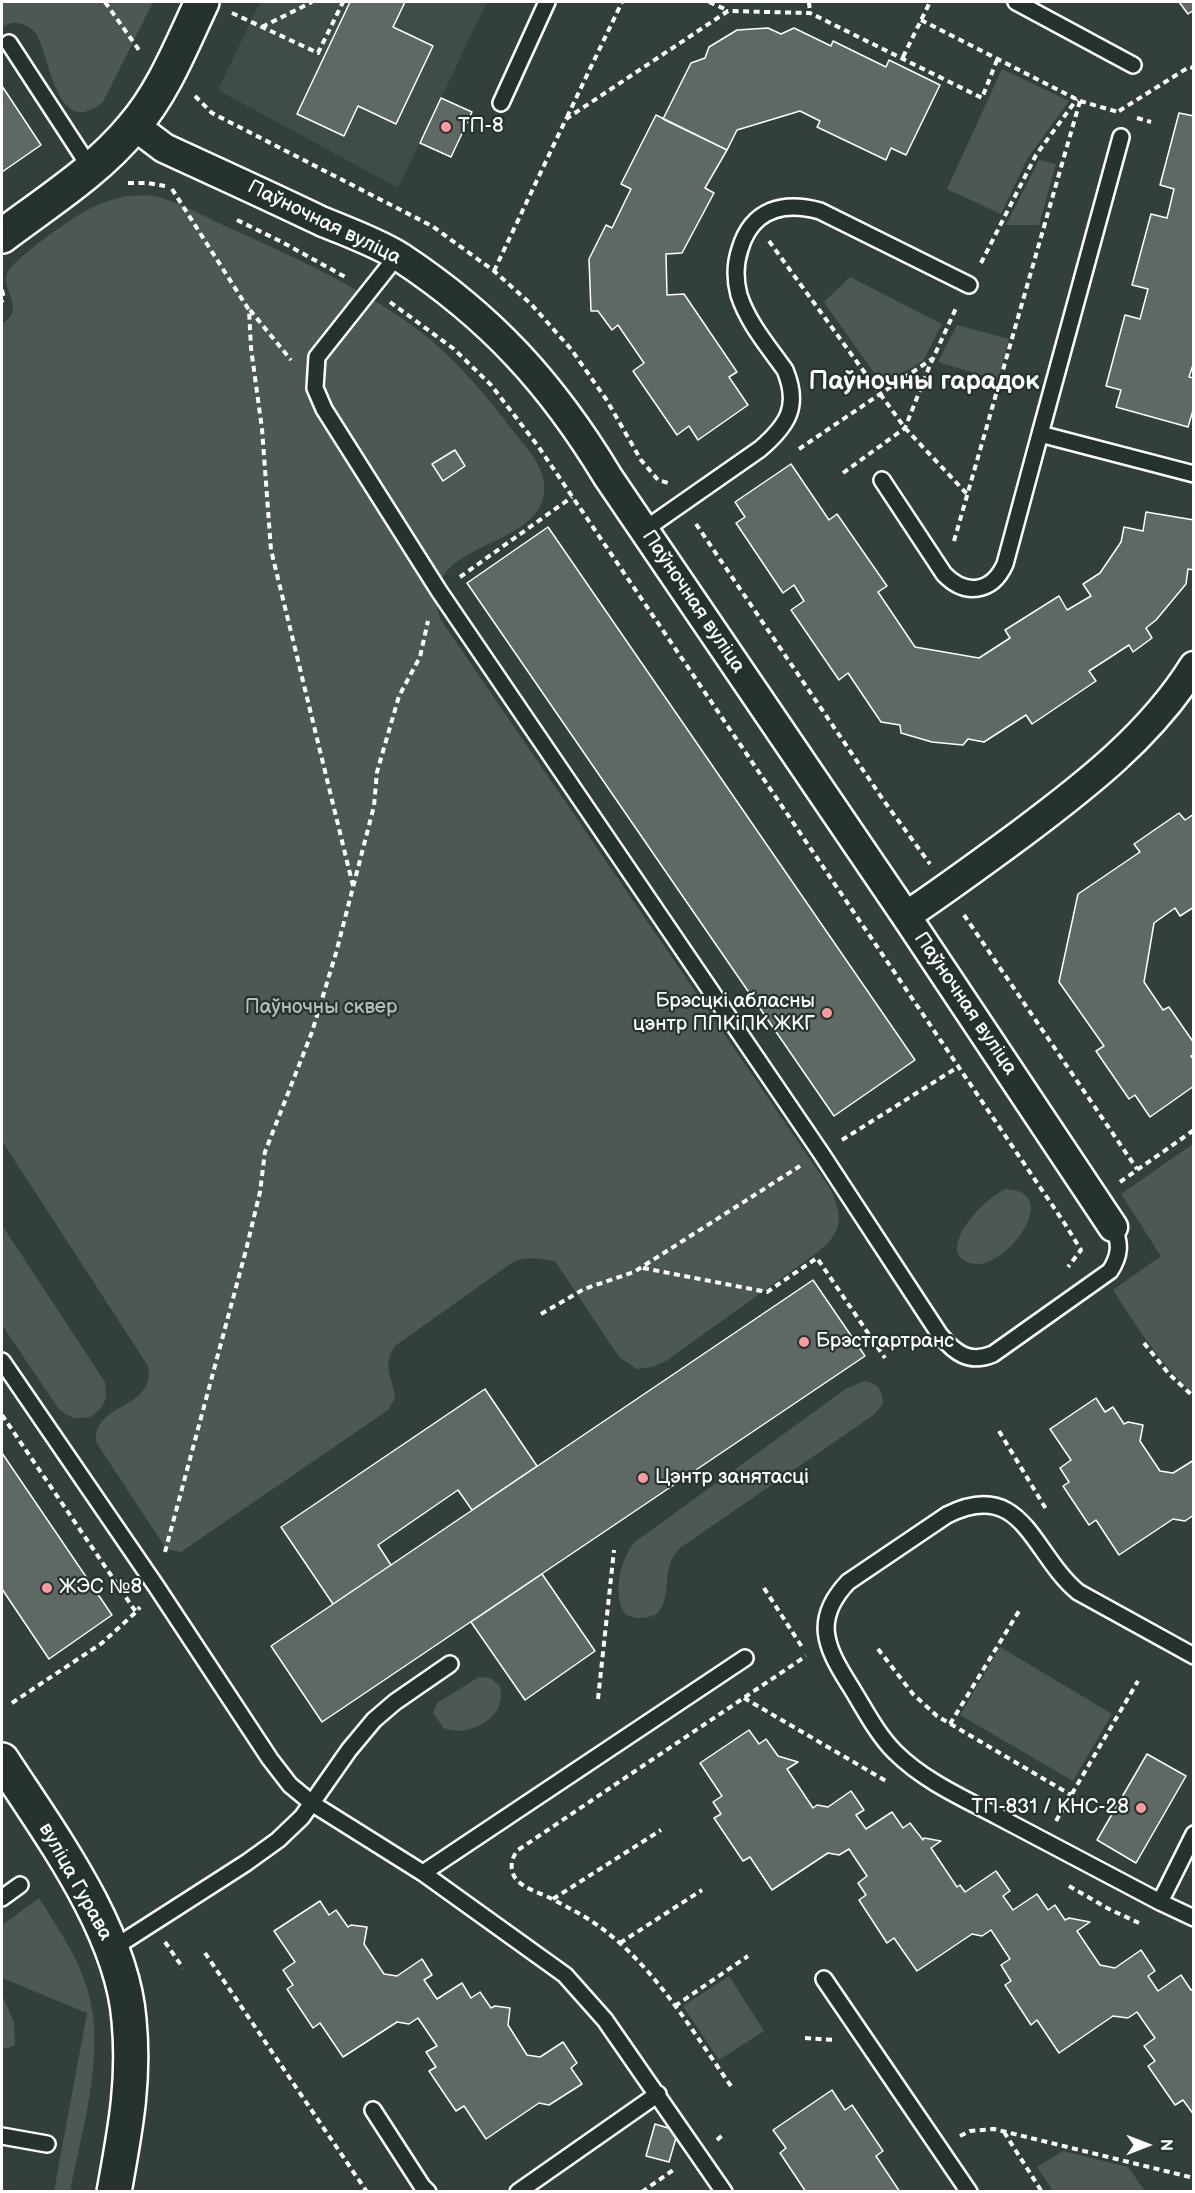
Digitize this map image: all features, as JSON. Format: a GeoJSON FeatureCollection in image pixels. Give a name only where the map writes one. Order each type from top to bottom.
{"type":"FeatureCollection","features":[{"type":"Feature","properties":{"kind":"street"},"geometry":{"type":"LineString","coordinates":[[2,236],[91,169],[135,126],[215,7]]}},
{"type":"Feature","properties":{"kind":"street","name":"Паўночная вуліца"},"geometry":{"type":"LineString","coordinates":[[135,126],[164,148],[397,256],[458,299],[493,329],[526,363],[557,400],[583,437],[1113,1227]]}},
{"type":"Feature","properties":{"kind":"street"},"geometry":{"type":"LineString","coordinates":[[906,916],[947,889],[1102,770],[1154,720],[1180,688],[1194,666]]}},
{"type":"Feature","properties":{"kind":"street","name":"вуліца Гурава"},"geometry":{"type":"LineString","coordinates":[[2,1760],[78,1881],[112,1949],[121,1980],[129,2017],[132,2062],[129,2107],[114,2192]]}},
{"type":"Feature","properties":{"kind":"lane"},"geometry":{"type":"LineString","coordinates":[[501,103],[547,2]]}},
{"type":"Feature","properties":{"kind":"lane"},"geometry":{"type":"LineString","coordinates":[[1016,2],[1133,65]]}},
{"type":"Feature","properties":{"kind":"lane"},"geometry":{"type":"LineString","coordinates":[[9,43],[91,169]]}},
{"type":"Feature","properties":{"kind":"lane"},"geometry":{"type":"LineString","coordinates":[[882,480],[944,574],[958,586],[974,589],[989,584],[1001,573],[1009,554],[1121,137]]}},
{"type":"Feature","properties":{"kind":"lane"},"geometry":{"type":"LineString","coordinates":[[644,530],[760,449],[777,434],[789,416],[793,397],[789,379],[749,317],[737,286],[736,266],[739,252],[748,229],[755,222],[770,212],[788,207],[820,211],[969,285]]}},
{"type":"Feature","properties":{"kind":"lane"},"geometry":{"type":"LineString","coordinates":[[397,256],[317,357],[315,388],[324,409],[439,591],[821,1153],[932,1324],[948,1344],[965,1357],[975,1359],[993,1354],[1110,1270],[1116,1262],[1119,1250],[1118,1237],[1113,1227]]}},
{"type":"Feature","properties":{"kind":"lane"},"geometry":{"type":"LineString","coordinates":[[1040,434],[1194,474]]}},
{"type":"Feature","properties":{"kind":"lane"},"geometry":{"type":"LineString","coordinates":[[2,1361],[156,1586],[270,1759],[290,1785],[313,1804],[423,1873],[565,1975],[605,2020],[724,2192]]}},
{"type":"Feature","properties":{"kind":"lane"},"geometry":{"type":"LineString","coordinates":[[1194,1656],[1078,1592],[1055,1569],[1024,1524],[1012,1513],[997,1506],[981,1503],[964,1507],[947,1515],[848,1582],[837,1594],[829,1608],[827,1626],[827,1641],[832,1657],[893,1750],[928,1778],[1194,1918]]}},
{"type":"Feature","properties":{"kind":"lane"},"geometry":{"type":"LineString","coordinates":[[423,1873],[746,1658]]}},
{"type":"Feature","properties":{"kind":"lane"},"geometry":{"type":"LineString","coordinates":[[112,1949],[263,1852],[291,1829],[313,1804],[349,1750],[370,1724],[395,1702],[450,1664]]}},
{"type":"Feature","properties":{"kind":"lane"},"geometry":{"type":"LineString","coordinates":[[1160,1902],[1194,1834]]}},
{"type":"Feature","properties":{"kind":"lane"},"geometry":{"type":"LineString","coordinates":[[2,1898],[20,1885]]}},
{"type":"Feature","properties":{"kind":"lane"},"geometry":{"type":"LineString","coordinates":[[824,1979],[969,2192]]}},
{"type":"Feature","properties":{"kind":"lane"},"geometry":{"type":"LineString","coordinates":[[518,2192],[658,2094]]}},
{"type":"Feature","properties":{"kind":"lane"},"geometry":{"type":"LineString","coordinates":[[373,2110],[422,2187],[428,2192]]}},
{"type":"Feature","properties":{"kind":"lane"},"geometry":{"type":"LineString","coordinates":[[2,2136],[47,2144]]}},
{"type":"Feature","properties":{"kind":"path"},"geometry":{"type":"LineString","coordinates":[[105,2],[139,50]]}},
{"type":"Feature","properties":{"kind":"path"},"geometry":{"type":"LineString","coordinates":[[262,27],[312,2]]}},
{"type":"Feature","properties":{"kind":"path"},"geometry":{"type":"LineString","coordinates":[[215,7],[318,53],[343,2]]}},
{"type":"Feature","properties":{"kind":"path"},"geometry":{"type":"LineString","coordinates":[[494,271],[622,2]]}},
{"type":"Feature","properties":{"kind":"path"},"geometry":{"type":"LineString","coordinates":[[710,2],[728,11],[810,14],[982,98],[997,60]]}},
{"type":"Feature","properties":{"kind":"path"},"geometry":{"type":"LineString","coordinates":[[809,2],[810,14]]}},
{"type":"Feature","properties":{"kind":"path"},"geometry":{"type":"LineString","coordinates":[[902,58],[930,2]]}},
{"type":"Feature","properties":{"kind":"path"},"geometry":{"type":"LineString","coordinates":[[566,119],[728,11]]}},
{"type":"Feature","properties":{"kind":"path"},"geometry":{"type":"LineString","coordinates":[[921,20],[1080,101],[1118,112],[1192,66]]}},
{"type":"Feature","properties":{"kind":"path"},"geometry":{"type":"LineString","coordinates":[[944,574],[969,495],[1080,101]]}},
{"type":"Feature","properties":{"kind":"path"},"geometry":{"type":"LineString","coordinates":[[182,193],[172,188],[249,310],[315,388]]}},
{"type":"Feature","properties":{"kind":"path"},"geometry":{"type":"LineString","coordinates":[[232,217],[282,242],[399,308],[453,349],[491,385],[573,496],[1065,1224],[1081,1250],[1061,1273]]}},
{"type":"Feature","properties":{"kind":"path"},"geometry":{"type":"LineString","coordinates":[[755,222],[905,428],[969,495]]}},
{"type":"Feature","properties":{"kind":"path"},"geometry":{"type":"LineString","coordinates":[[2,290],[4,299],[2,301]]}},
{"type":"Feature","properties":{"kind":"path"},"geometry":{"type":"LineString","coordinates":[[249,310],[251,348],[262,429],[271,550],[354,888]]}},
{"type":"Feature","properties":{"kind":"path"},"geometry":{"type":"LineString","coordinates":[[798,449],[933,358]]}},
{"type":"Feature","properties":{"kind":"path"},"geometry":{"type":"LineString","coordinates":[[12,1703],[102,1642],[136,1612],[156,1586],[243,1261],[260,1192],[265,1152],[312,1032],[354,888],[374,806],[377,771],[399,696],[420,657],[432,598],[573,496]]}},
{"type":"Feature","properties":{"kind":"path"},"geometry":{"type":"LineString","coordinates":[[964,914],[1137,1169]]}},
{"type":"Feature","properties":{"kind":"path"},"geometry":{"type":"LineString","coordinates":[[541,1314],[584,1289],[643,1267],[958,1067]]}},
{"type":"Feature","properties":{"kind":"path"},"geometry":{"type":"LineString","coordinates":[[1065,1224],[1095,1199],[1194,1130]]}},
{"type":"Feature","properties":{"kind":"path"},"geometry":{"type":"LineString","coordinates":[[643,1267],[767,1292],[817,1258],[885,1358]]}},
{"type":"Feature","properties":{"kind":"path"},"geometry":{"type":"LineString","coordinates":[[1144,1343],[1168,1374],[1194,1397]]}},
{"type":"Feature","properties":{"kind":"path"},"geometry":{"type":"LineString","coordinates":[[2,1415],[136,1612]]}},
{"type":"Feature","properties":{"kind":"path"},"geometry":{"type":"LineString","coordinates":[[999,1431],[1048,1511]]}},
{"type":"Feature","properties":{"kind":"path"},"geometry":{"type":"LineString","coordinates":[[598,1700],[614,1550]]}},
{"type":"Feature","properties":{"kind":"path"},"geometry":{"type":"LineString","coordinates":[[950,1724],[1019,1611]]}},
{"type":"Feature","properties":{"kind":"path"},"geometry":{"type":"LineString","coordinates":[[878,1648],[913,1694],[950,1724],[1071,1795]]}},
{"type":"Feature","properties":{"kind":"path"},"geometry":{"type":"LineString","coordinates":[[731,2086],[675,2006],[640,1962],[620,1943],[579,1913],[518,1881],[512,1868],[514,1854],[807,1655]]}},
{"type":"Feature","properties":{"kind":"path"},"geometry":{"type":"LineString","coordinates":[[1044,1841],[1138,1682]]}},
{"type":"Feature","properties":{"kind":"path"},"geometry":{"type":"LineString","coordinates":[[744,1698],[896,1786]]}},
{"type":"Feature","properties":{"kind":"path"},"geometry":{"type":"LineString","coordinates":[[552,1899],[661,1830]]}},
{"type":"Feature","properties":{"kind":"path"},"geometry":{"type":"LineString","coordinates":[[620,1943],[702,1890]]}},
{"type":"Feature","properties":{"kind":"path"},"geometry":{"type":"LineString","coordinates":[[205,1953],[367,2192]]}},
{"type":"Feature","properties":{"kind":"path"},"geometry":{"type":"LineString","coordinates":[[675,2006],[748,1956]]}},
{"type":"Feature","properties":{"kind":"path"},"geometry":{"type":"LineString","coordinates":[[805,2038],[840,2040]]}},
{"type":"Feature","properties":{"kind":"path"},"geometry":{"type":"LineString","coordinates":[[941,2149],[970,2131],[987,2128],[1194,2178]]}},
{"type":"Feature","properties":{"kind":"path"},"geometry":{"type":"LineString","coordinates":[[1003,2131],[1042,2192]]}},
{"type":"Feature","properties":{"kind":"path"},"geometry":{"type":"LineString","coordinates":[[642,2192],[698,2153]]}},
{"type":"Feature","properties":{"kind":"shaded area"},"geometry":{"type":"Polygon","coordinates":[[[260,2],[487,2],[398,188],[218,90],[260,2]]]}},
{"type":"Feature","properties":{"kind":"green space"},"geometry":{"type":"Polygon","coordinates":[[[2,2],[153,2],[103,102],[88,111],[76,111],[67,105],[59,94],[34,31],[25,25],[16,23],[2,28],[2,2]]]}},
{"type":"Feature","properties":{"kind":"green space"},"geometry":{"type":"Polygon","coordinates":[[[1002,69],[1069,101],[1027,159],[1001,214],[947,189],[1002,69]]]}},
{"type":"Feature","properties":{"kind":"green space"},"geometry":{"type":"Polygon","coordinates":[[[1039,160],[1056,164],[1039,225],[1006,225],[1039,160]]]}},
{"type":"Feature","properties":{"kind":"green space","name":"Паўночны сквер"},"geometry":{"type":"Polygon","coordinates":[[[126,196],[154,196],[181,205],[359,291],[409,323],[432,341],[485,396],[532,455],[540,468],[544,482],[541,505],[527,522],[462,558],[445,573],[437,593],[441,620],[831,1190],[839,1217],[832,1238],[818,1252],[666,1361],[652,1367],[637,1369],[619,1357],[555,1261],[529,1258],[513,1262],[395,1346],[388,1366],[395,1398],[388,1410],[181,1552],[165,1547],[96,1442],[98,1429],[104,1419],[143,1391],[148,1381],[148,1366],[2,1141],[2,324],[9,318],[13,306],[6,281],[11,267],[59,228],[91,208],[126,196]]]}},
{"type":"Feature","properties":{"kind":"green space"},"geometry":{"type":"Polygon","coordinates":[[[850,277],[942,324],[923,361],[882,384],[824,302],[850,277]]]}},
{"type":"Feature","properties":{"kind":"green space"},"geometry":{"type":"Polygon","coordinates":[[[957,325],[1009,339],[998,380],[938,362],[957,325]]]}},
{"type":"Feature","properties":{"kind":"green space"},"geometry":{"type":"Polygon","coordinates":[[[1193,1144],[1193,1393],[1160,1357],[1113,1290],[1161,1256],[1121,1194],[1193,1144]]]}},
{"type":"Feature","properties":{"kind":"green space"},"geometry":{"type":"Polygon","coordinates":[[[1006,1189],[1022,1193],[1030,1202],[1031,1213],[1026,1226],[1017,1240],[992,1260],[980,1264],[962,1259],[957,1251],[958,1241],[963,1231],[979,1209],[1006,1189]]]}},
{"type":"Feature","properties":{"kind":"green space"},"geometry":{"type":"Polygon","coordinates":[[[2,1225],[105,1382],[106,1396],[103,1405],[90,1417],[74,1418],[58,1408],[2,1325],[2,1225]]]}},
{"type":"Feature","properties":{"kind":"green space"},"geometry":{"type":"Polygon","coordinates":[[[865,1381],[879,1388],[882,1394],[883,1403],[875,1414],[680,1548],[670,1564],[665,1597],[658,1613],[642,1618],[625,1614],[621,1606],[618,1587],[625,1558],[635,1542],[847,1388],[865,1381]]]}},
{"type":"Feature","properties":{"kind":"green space"},"geometry":{"type":"Polygon","coordinates":[[[1000,1647],[1112,1714],[1073,1781],[960,1715],[1000,1647]]]}},
{"type":"Feature","properties":{"kind":"green space"},"geometry":{"type":"Polygon","coordinates":[[[479,1677],[490,1678],[499,1685],[501,1696],[499,1706],[493,1715],[476,1727],[465,1730],[454,1731],[444,1728],[433,1713],[437,1703],[479,1677]]]}},
{"type":"Feature","properties":{"kind":"green space"},"geometry":{"type":"Polygon","coordinates":[[[39,1898],[79,1966],[93,2015],[94,2040],[90,2091],[70,2191],[54,2191],[87,2013],[2,1978],[2,1925],[39,1898]]]}},
{"type":"Feature","properties":{"kind":"green space"},"geometry":{"type":"Polygon","coordinates":[[[729,1976],[764,2031],[719,2060],[683,2006],[729,1976]]]}},
{"type":"Feature","properties":{"kind":"green space"},"geometry":{"type":"Polygon","coordinates":[[[2,1995],[14,2022],[15,2045],[6,2049],[2,2047],[2,1995]]]}},
{"type":"Feature","properties":{"kind":"green space"},"geometry":{"type":"Polygon","coordinates":[[[1063,2151],[1128,2167],[1145,2191],[1053,2191],[1037,2167],[1063,2151]]]}},
{"type":"Feature","properties":{"kind":"building"},"geometry":{"type":"Polygon","coordinates":[[[350,2],[405,2],[393,27],[433,46],[396,124],[358,106],[344,136],[297,114],[350,2]]]}},
{"type":"Feature","properties":{"kind":"building"},"geometry":{"type":"Polygon","coordinates":[[[1179,2],[1194,2],[1194,10],[1188,14],[1179,2]]]}},
{"type":"Feature","properties":{"kind":"building"},"geometry":{"type":"Polygon","coordinates":[[[768,28],[781,34],[794,28],[831,46],[833,41],[886,67],[889,60],[940,85],[906,155],[891,148],[886,160],[817,127],[820,121],[800,111],[737,130],[727,150],[663,119],[691,63],[705,58],[709,47],[737,30],[768,28]]]}},
{"type":"Feature","properties":{"kind":"building"},"geometry":{"type":"Polygon","coordinates":[[[2,86],[41,145],[2,172],[2,86]]]}},
{"type":"Feature","properties":{"kind":"building","name":"ТП-8"},"geometry":{"type":"Polygon","coordinates":[[[441,98],[472,112],[451,157],[420,143],[441,98]]]}},
{"type":"Feature","properties":{"kind":"building"},"geometry":{"type":"Polygon","coordinates":[[[1179,113],[1194,116],[1194,362],[1189,377],[1194,378],[1194,407],[1188,427],[1116,407],[1121,390],[1106,386],[1125,315],[1140,319],[1148,289],[1132,285],[1151,214],[1167,218],[1174,189],[1160,185],[1179,113]]]}},
{"type":"Feature","properties":{"kind":"building"},"geometry":{"type":"Polygon","coordinates":[[[656,115],[727,150],[705,188],[714,193],[682,253],[666,254],[667,295],[684,294],[737,372],[729,377],[748,405],[698,440],[689,426],[677,435],[633,371],[644,363],[618,325],[612,330],[598,311],[591,311],[589,259],[606,225],[612,228],[631,189],[621,184],[656,115]]]}},
{"type":"Feature","properties":{"kind":"building"},"geometry":{"type":"Polygon","coordinates":[[[455,450],[465,466],[443,481],[432,464],[455,450]]]}},
{"type":"Feature","properties":{"kind":"building"},"geometry":{"type":"Polygon","coordinates":[[[791,464],[829,520],[837,514],[887,586],[878,592],[915,647],[979,658],[1010,638],[1005,630],[1059,596],[1067,610],[1091,596],[1083,584],[1100,573],[1121,542],[1124,527],[1143,531],[1146,512],[1194,520],[1194,570],[1188,569],[1186,584],[1156,620],[1146,628],[1152,638],[1133,652],[1129,645],[1089,671],[1096,681],[1032,724],[1026,715],[984,742],[968,739],[963,745],[932,742],[901,733],[900,725],[881,722],[848,673],[839,680],[791,610],[804,601],[794,585],[783,593],[736,523],[745,517],[735,502],[791,464]]]}},
{"type":"Feature","properties":{"kind":"building"},"geometry":{"type":"Polygon","coordinates":[[[548,527],[915,1060],[834,1116],[467,583],[548,527]]]}},
{"type":"Feature","properties":{"kind":"building"},"geometry":{"type":"Polygon","coordinates":[[[1179,813],[1185,820],[1194,814],[1194,907],[1180,916],[1175,908],[1154,923],[1144,982],[1163,1010],[1169,1007],[1194,1043],[1194,1055],[1191,1056],[1194,1060],[1194,1086],[1150,1117],[1135,1095],[1129,1099],[1096,1051],[1104,1046],[1059,982],[1078,894],[1140,852],[1134,844],[1179,813]]]}},
{"type":"Feature","properties":{"kind":"building"},"geometry":{"type":"Polygon","coordinates":[[[813,1280],[865,1356],[322,1722],[271,1646],[813,1280]]]}},
{"type":"Feature","properties":{"kind":"building"},"geometry":{"type":"Polygon","coordinates":[[[485,1389],[537,1466],[472,1510],[458,1490],[378,1545],[391,1565],[333,1604],[281,1527],[485,1389]]]}},
{"type":"Feature","properties":{"kind":"building"},"geometry":{"type":"Polygon","coordinates":[[[1096,1398],[1105,1412],[1113,1407],[1124,1424],[1128,1422],[1143,1425],[1140,1441],[1160,1471],[1173,1473],[1194,1460],[1194,1515],[1185,1521],[1173,1519],[1119,1555],[1096,1520],[1089,1525],[1063,1486],[1069,1482],[1060,1468],[1071,1460],[1050,1429],[1096,1398]]]}},
{"type":"Feature","properties":{"kind":"building"},"geometry":{"type":"Polygon","coordinates":[[[2,1453],[112,1615],[49,1659],[2,1589],[2,1453]]]}},
{"type":"Feature","properties":{"kind":"building"},"geometry":{"type":"Polygon","coordinates":[[[542,1574],[595,1651],[525,1700],[471,1622],[542,1574]]]}},
{"type":"Feature","properties":{"kind":"building"},"geometry":{"type":"Polygon","coordinates":[[[749,1730],[759,1744],[766,1739],[778,1756],[798,1762],[787,1769],[813,1808],[817,1805],[828,1807],[851,1791],[864,1810],[856,1815],[866,1829],[892,1812],[903,1828],[910,1823],[923,1840],[924,1838],[941,1841],[931,1848],[957,1887],[960,1885],[965,1892],[996,1871],[1010,1891],[1003,1896],[1013,1910],[1037,1894],[1048,1910],[1055,1905],[1065,1920],[1069,1918],[1090,1922],[1077,1931],[1100,1965],[1115,1968],[1141,1950],[1155,1971],[1148,1976],[1158,1991],[1181,1975],[1191,1990],[1194,1989],[1194,2115],[1183,2100],[1175,2105],[1148,2066],[1155,2061],[1144,2046],[1155,2038],[1137,2012],[1128,2018],[1113,2016],[1059,2053],[1037,2020],[1031,2025],[1005,1985],[1011,1981],[1001,1965],[1010,1959],[991,1930],[982,1936],[972,1934],[917,1971],[894,1938],[887,1943],[859,1900],[866,1895],[858,1883],[867,1876],[849,1849],[839,1855],[828,1853],[772,1890],[750,1857],[743,1861],[714,1818],[721,1814],[713,1802],[722,1796],[700,1763],[749,1730]]]}},
{"type":"Feature","properties":{"kind":"building","name":"ТП-831 / КНС-28"},"geometry":{"type":"Polygon","coordinates":[[[1147,1754],[1186,1776],[1136,1863],[1097,1840],[1147,1754]]]}},
{"type":"Feature","properties":{"kind":"building"},"geometry":{"type":"Polygon","coordinates":[[[320,1901],[329,1915],[336,1910],[348,1927],[351,1925],[367,1927],[364,1944],[384,1974],[397,1976],[422,1959],[432,1975],[424,1980],[437,1999],[462,1983],[471,1998],[480,1992],[491,2008],[495,2006],[510,2008],[508,2025],[527,2055],[540,2057],[563,2042],[577,2063],[571,2068],[582,2084],[549,2105],[539,2103],[486,2139],[464,2106],[456,2111],[429,2071],[436,2067],[426,2052],[437,2046],[418,2018],[409,2024],[397,2022],[343,2057],[320,2023],[313,2028],[287,1989],[293,1985],[283,1970],[295,1962],[274,1931],[320,1901]]]}},
{"type":"Feature","properties":{"kind":"building"},"geometry":{"type":"Polygon","coordinates":[[[832,2090],[845,2110],[852,2105],[883,2151],[876,2156],[900,2192],[806,2192],[780,2153],[786,2148],[773,2130],[832,2090]]]}},
{"type":"Feature","properties":{"kind":"building"},"geometry":{"type":"Polygon","coordinates":[[[655,2124],[678,2131],[669,2162],[646,2156],[655,2124]]]}},
{"type":"Feature","properties":{"kind":"place","name":"ТП-8"},"geometry":{"type":"Point","coordinates":[446,127]}},
{"type":"Feature","properties":{"kind":"place","name":"Брэсцкі абласны цэнтр ППКіПК ЖКГ"},"geometry":{"type":"Point","coordinates":[827,1013]}},
{"type":"Feature","properties":{"kind":"place","name":"Брэстгартранс"},"geometry":{"type":"Point","coordinates":[804,1342]}},
{"type":"Feature","properties":{"kind":"place","name":"Цэнтр занятасці"},"geometry":{"type":"Point","coordinates":[643,1478]}},
{"type":"Feature","properties":{"kind":"place","name":"ЖЭС №8"},"geometry":{"type":"Point","coordinates":[47,1588]}},
{"type":"Feature","properties":{"kind":"place","name":"ТП-831 / КНС-28"},"geometry":{"type":"Point","coordinates":[1141,1808]}},
{"type":"Feature","properties":{"kind":"district","name":"Паўночны гарадок"},"geometry":{"type":"Point","coordinates":[924,382]}}]}
